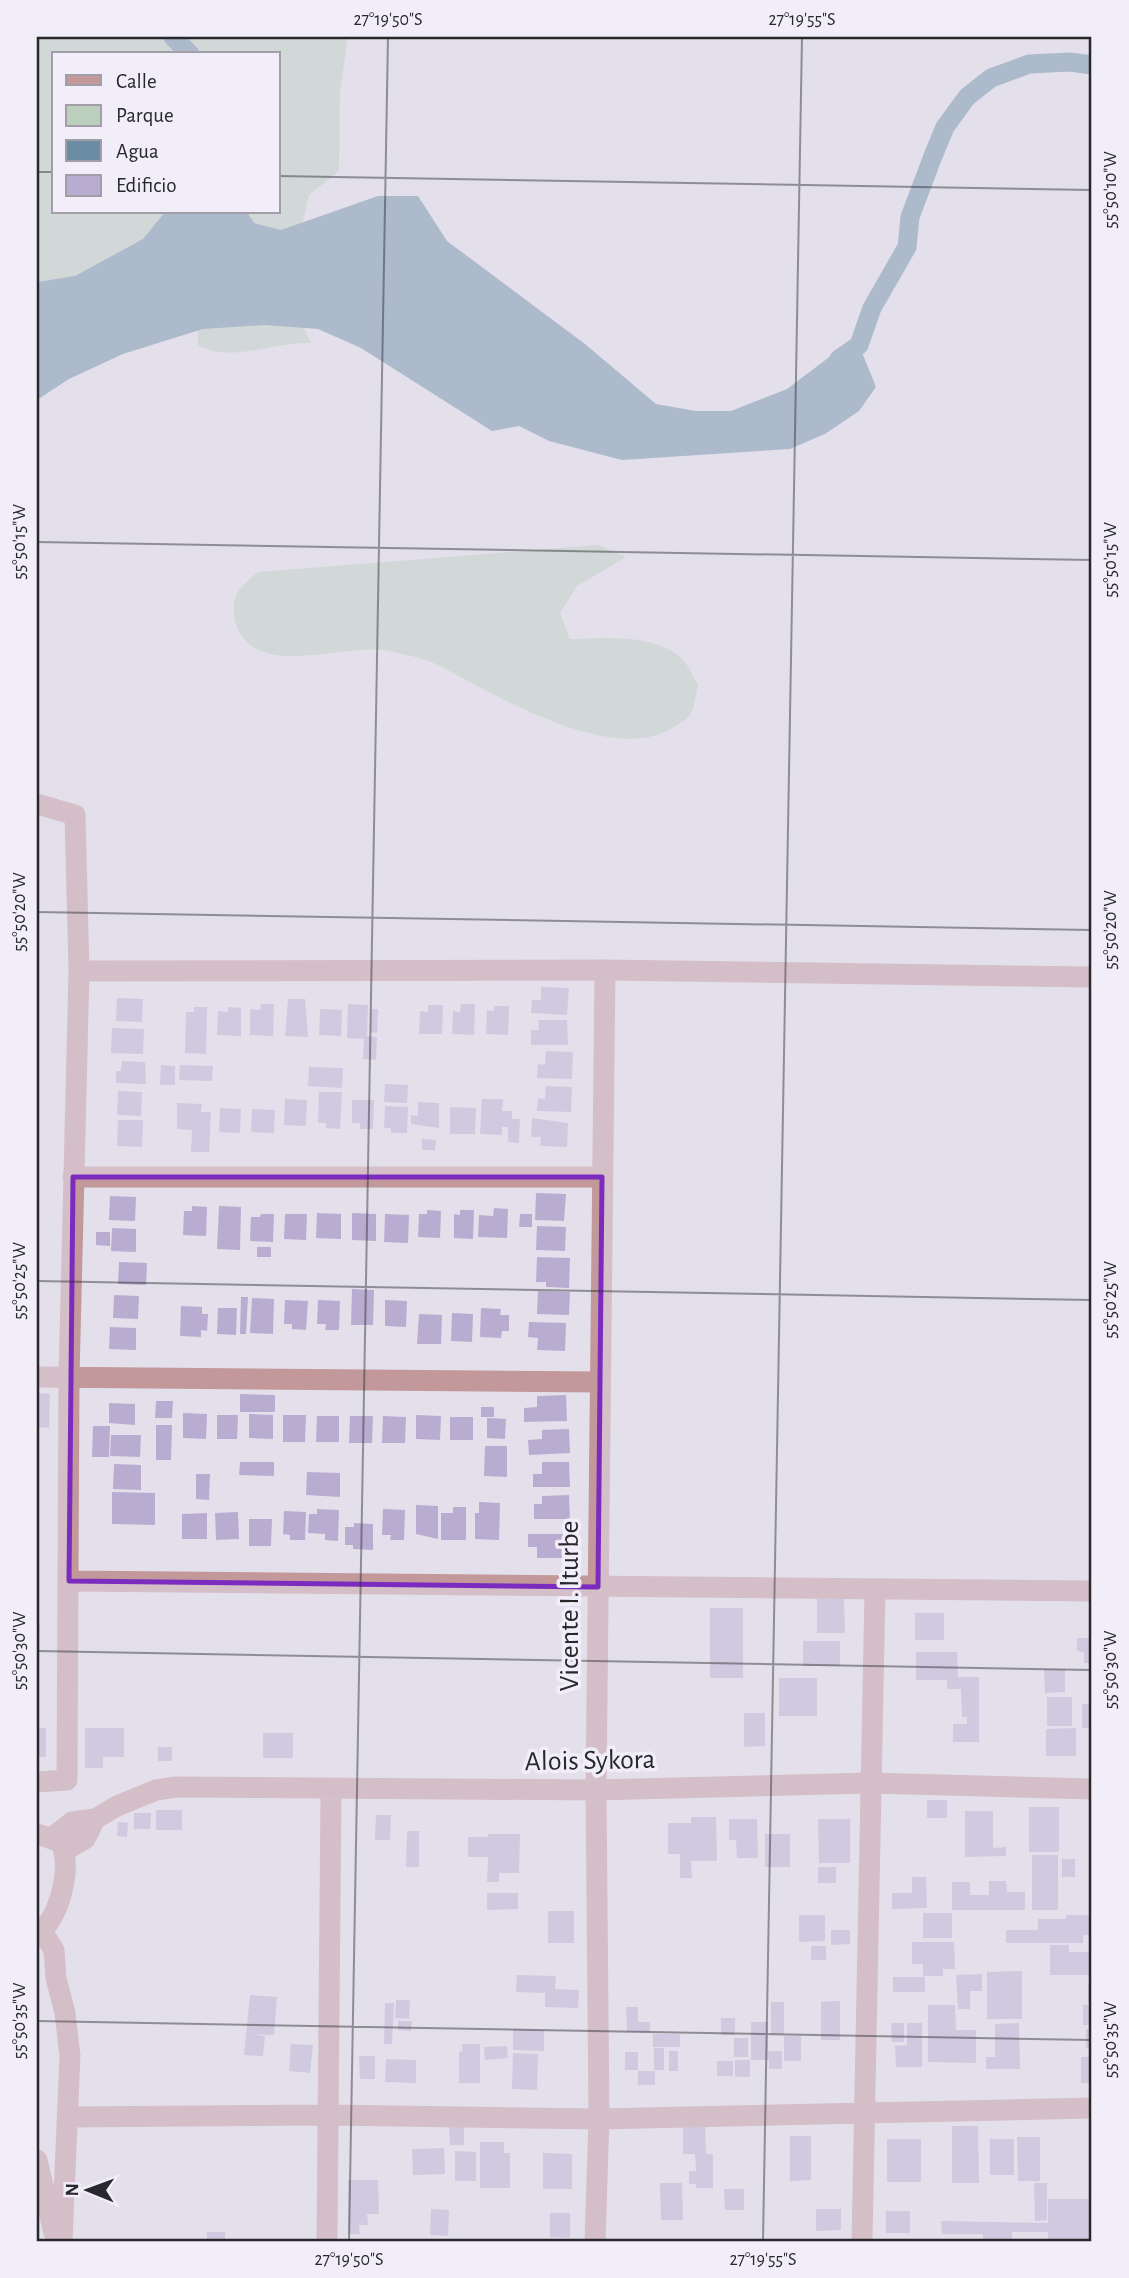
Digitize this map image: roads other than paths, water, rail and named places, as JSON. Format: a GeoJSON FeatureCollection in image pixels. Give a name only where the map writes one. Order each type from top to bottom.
{"type":"FeatureCollection","features":[{"type":"Feature","properties":{"kind":"street"},"geometry":{"type":"LineString","coordinates":[[37,804],[75,815],[79,971],[69,1377],[67,1780],[37,1782]]}},
{"type":"Feature","properties":{"kind":"street"},"geometry":{"type":"LineString","coordinates":[[79,971],[605,970],[1092,976]]}},
{"type":"Feature","properties":{"kind":"street","name":"Vicente I. Iturbe"},"geometry":{"type":"LineString","coordinates":[[595,2241],[599,2119],[596,1790],[605,970]]}},
{"type":"Feature","properties":{"kind":"street"},"geometry":{"type":"LineString","coordinates":[[73,1177],[602,1177]]}},
{"type":"Feature","properties":{"kind":"street"},"geometry":{"type":"LineString","coordinates":[[37,1377],[600,1382]]}},
{"type":"Feature","properties":{"kind":"street"},"geometry":{"type":"LineString","coordinates":[[69,1581],[1092,1591]]}},
{"type":"Feature","properties":{"kind":"street"},"geometry":{"type":"LineString","coordinates":[[862,2241],[875,1590]]}},
{"type":"Feature","properties":{"kind":"street","name":"Alois Sykora"},"geometry":{"type":"LineString","coordinates":[[51,1841],[72,1822],[94,1819],[156,1790],[596,1790],[870,1783],[1092,1789]]}},
{"type":"Feature","properties":{"kind":"street"},"geometry":{"type":"LineString","coordinates":[[327,2241],[331,1789]]}},
{"type":"Feature","properties":{"kind":"street"},"geometry":{"type":"LineString","coordinates":[[51,1841],[64,1880],[60,1896],[39,1933],[54,1950],[46,1974],[65,2013],[70,2056],[62,2241]]}},
{"type":"Feature","properties":{"kind":"street"},"geometry":{"type":"LineString","coordinates":[[68,2117],[328,2115],[599,2119],[1092,2108]]}},
{"type":"Feature","properties":{"kind":"street"},"geometry":{"type":"LineString","coordinates":[[37,2160],[56,2241]]}},
{"type":"Feature","properties":{"kind":"water"},"geometry":{"type":"Polygon","coordinates":[[[378,196],[418,196],[447,241],[585,344],[656,404],[696,411],[731,411],[787,389],[832,355],[859,345],[876,387],[859,411],[825,434],[790,449],[622,460],[549,441],[519,426],[492,431],[361,348],[318,329],[265,325],[203,329],[123,354],[69,379],[37,400],[37,282],[75,276],[143,239],[163,214],[248,214],[254,223],[281,230],[378,196]]]}},
{"type":"Feature","properties":{"kind":"waterway"},"geometry":{"type":"LineString","coordinates":[[173,37],[188,52]]}},
{"type":"Feature","properties":{"kind":"waterway"},"geometry":{"type":"LineString","coordinates":[[839,359],[859,345],[872,308],[907,247],[910,217],[933,156],[945,127],[967,97],[991,78],[1029,64],[1070,62],[1092,65]]}}]}
